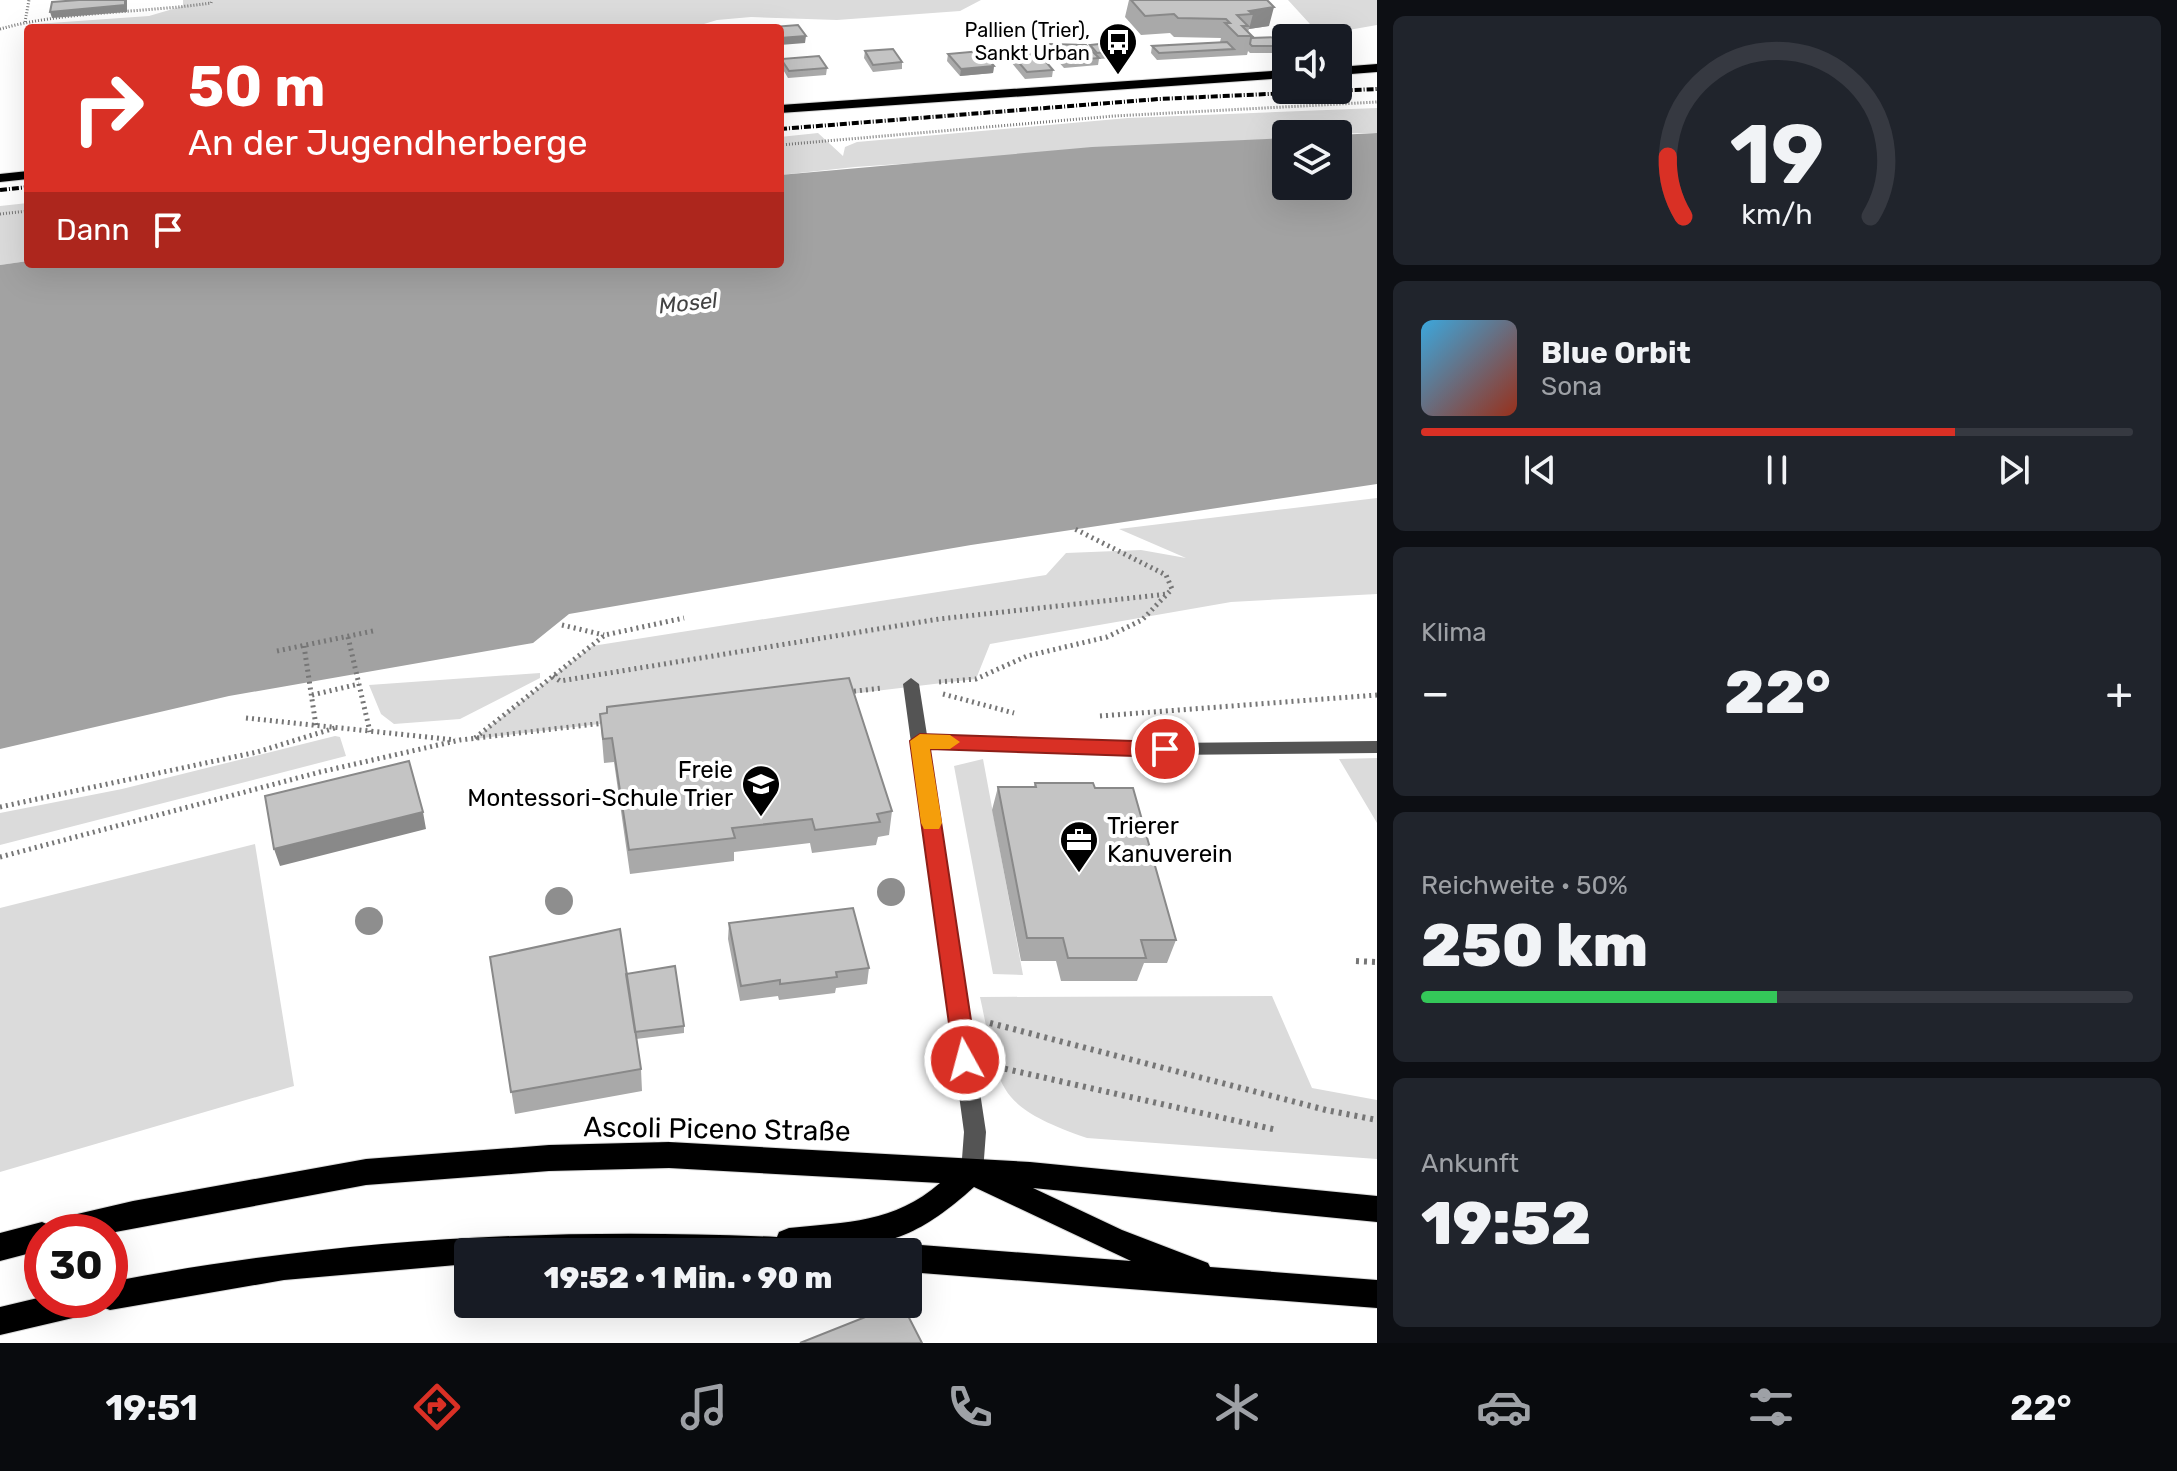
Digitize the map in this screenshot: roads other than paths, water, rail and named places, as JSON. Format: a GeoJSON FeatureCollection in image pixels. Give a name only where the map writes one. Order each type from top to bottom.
{"type":"FeatureCollection","features":[{"type":"Feature","properties":{"kind":"main road"},"geometry":{"type":"LineString","coordinates":[[1352,70],[1377,68]]}},
{"type":"Feature","properties":{"kind":"main road"},"geometry":{"type":"LineString","coordinates":[[784,109],[1272,75]]}},
{"type":"Feature","properties":{"kind":"main road"},"geometry":{"type":"LineString","coordinates":[[0,178],[24,175]]}},
{"type":"Feature","properties":{"kind":"main road","name":"Ascoli Piceno Straße"},"geometry":{"type":"LineString","coordinates":[[128,1215],[366,1172],[549,1158],[669,1155],[972,1172],[1377,1209]]}},
{"type":"Feature","properties":{"kind":"main road"},"geometry":{"type":"LineString","coordinates":[[820,1238],[880,1230],[928,1209],[972,1172],[1115,1241],[1220,1282]]}},
{"type":"Feature","properties":{"kind":"main road"},"geometry":{"type":"LineString","coordinates":[[0,1247],[24,1241]]}},
{"type":"Feature","properties":{"kind":"main road"},"geometry":{"type":"LineString","coordinates":[[128,1293],[292,1265],[406,1251],[454,1250]]}},
{"type":"Feature","properties":{"kind":"main road"},"geometry":{"type":"LineString","coordinates":[[922,1259],[1377,1294]]}},
{"type":"Feature","properties":{"kind":"main road"},"geometry":{"type":"LineString","coordinates":[[0,1321],[24,1315]]}},
{"type":"Feature","properties":{"kind":"street"},"geometry":{"type":"LineString","coordinates":[[911,684],[975,1132],[972,1172]]}},
{"type":"Feature","properties":{"kind":"street"},"geometry":{"type":"LineString","coordinates":[[920,741],[1165,749],[1377,747]]}},
{"type":"Feature","properties":{"kind":"water","name":"Mosel"},"geometry":{"type":"Polygon","coordinates":[[[1377,133],[1377,484],[971,545],[569,614],[533,643],[229,696],[0,749],[0,265],[24,262],[24,268],[784,268],[784,175],[1092,147],[1272,139],[1272,200],[1352,200],[1352,134],[1377,133]]]}},
{"type":"Feature","properties":{"kind":"railway"},"geometry":{"type":"LineString","coordinates":[[784,129],[1159,99],[1377,89]]}},
{"type":"Feature","properties":{"kind":"railway"},"geometry":{"type":"LineString","coordinates":[[0,190],[24,187]]}},
{"type":"Feature","properties":{"kind":"place","name":"Pallien (Trier), Sankt Urban"},"geometry":{"type":"Point","coordinates":[1118,76]}},
{"type":"Feature","properties":{"kind":"place","name":"Freie Montessori-Schule Trier"},"geometry":{"type":"Point","coordinates":[761,818]}},
{"type":"Feature","properties":{"kind":"place","name":"Trierer Kanuverein"},"geometry":{"type":"Point","coordinates":[1079,874]}}]}
